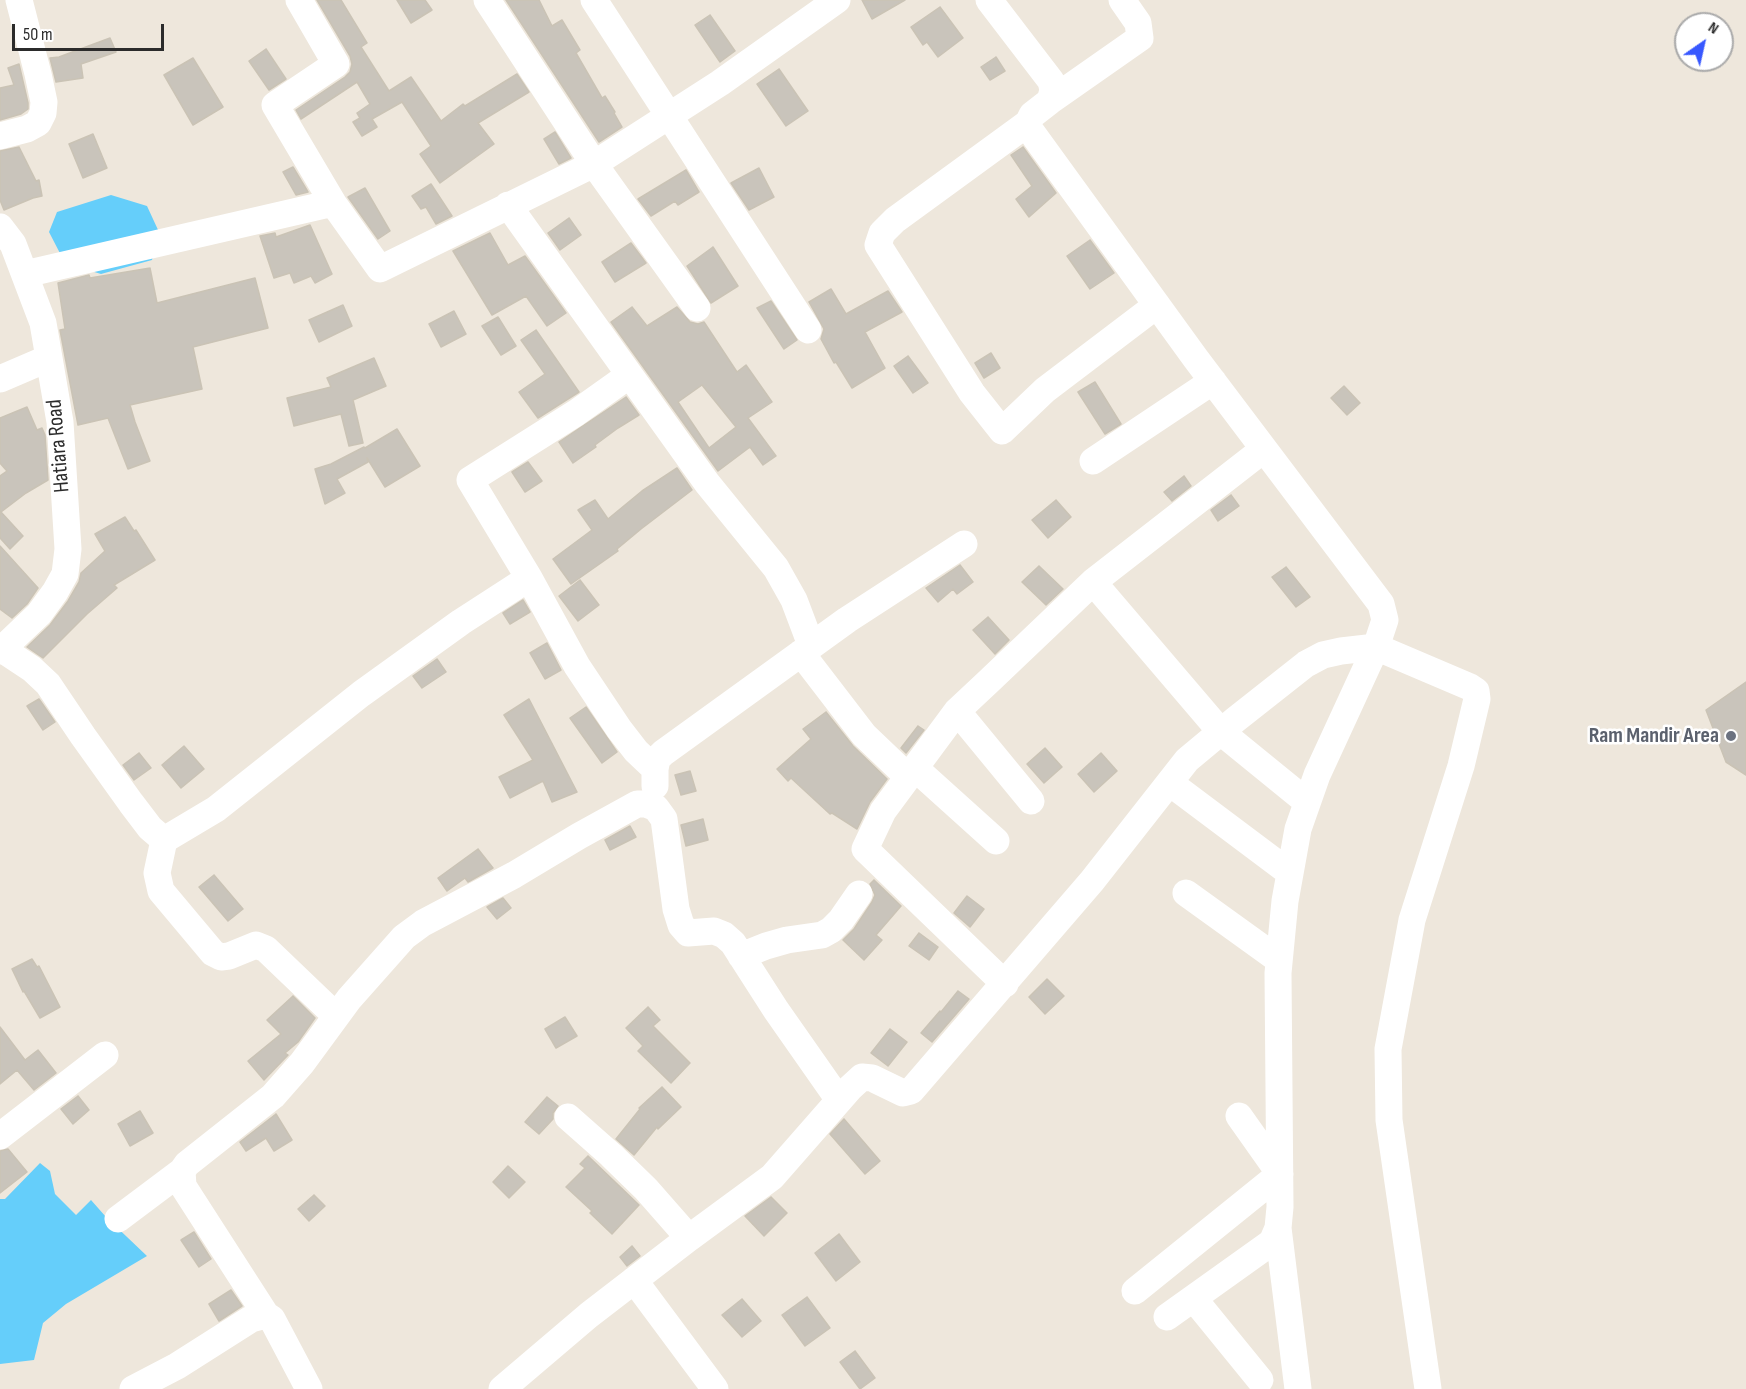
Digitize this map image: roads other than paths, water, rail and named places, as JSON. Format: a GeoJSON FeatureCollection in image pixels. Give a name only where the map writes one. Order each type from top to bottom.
{"type":"FeatureCollection","features":[{"type":"Feature","properties":{"kind":"street"},"geometry":{"type":"LineString","coordinates":[[0,136],[27,129],[38,123],[43,113],[44,102],[40,83],[19,0]]}},
{"type":"Feature","properties":{"kind":"street"},"geometry":{"type":"LineString","coordinates":[[299,0],[336,64],[275,105],[333,203],[380,269],[594,164],[720,83],[837,0]]}},
{"type":"Feature","properties":{"kind":"street"},"geometry":{"type":"LineString","coordinates":[[487,0],[594,164],[697,308]]}},
{"type":"Feature","properties":{"kind":"street"},"geometry":{"type":"LineString","coordinates":[[594,0],[808,330]]}},
{"type":"Feature","properties":{"kind":"street"},"geometry":{"type":"LineString","coordinates":[[989,0],[1051,81],[1053,90],[1050,101]]}},
{"type":"Feature","properties":{"kind":"street"},"geometry":{"type":"LineString","coordinates":[[1122,0],[1138,23],[1140,38],[1050,101],[1032,115],[1028,123],[895,220],[882,232],[878,246],[972,393],[1002,431],[1046,390],[1157,305]]}},
{"type":"Feature","properties":{"kind":"street"},"geometry":{"type":"LineString","coordinates":[[1028,123],[1030,130],[1157,305],[1381,604],[1385,620],[1380,650],[1330,745],[1298,829],[1279,960],[1278,1228],[1299,1389]]}},
{"type":"Feature","properties":{"kind":"street"},"geometry":{"type":"LineString","coordinates":[[25,274],[333,203]]}},
{"type":"Feature","properties":{"kind":"street"},"geometry":{"type":"LineString","coordinates":[[508,206],[706,483],[776,568],[794,600],[806,649],[864,735],[996,841]]}},
{"type":"Feature","properties":{"kind":"street","name":"Hatiara Road"},"geometry":{"type":"LineString","coordinates":[[0,227],[13,244],[25,274],[42,323],[50,358],[60,422],[68,549],[65,574],[39,614],[1,650]]}},
{"type":"Feature","properties":{"kind":"street"},"geometry":{"type":"LineString","coordinates":[[0,378],[50,358]]}},
{"type":"Feature","properties":{"kind":"street"},"geometry":{"type":"LineString","coordinates":[[628,376],[576,413],[470,480],[529,578],[578,666],[619,729],[636,751],[655,769]]}},
{"type":"Feature","properties":{"kind":"street"},"geometry":{"type":"LineString","coordinates":[[1093,461],[1213,381]]}},
{"type":"Feature","properties":{"kind":"street"},"geometry":{"type":"LineString","coordinates":[[1005,984],[865,849],[883,811],[957,711],[1093,582],[1264,449]]}},
{"type":"Feature","properties":{"kind":"street"},"geometry":{"type":"LineString","coordinates":[[656,808],[655,769],[657,759],[663,753],[806,649],[964,544]]}},
{"type":"Feature","properties":{"kind":"street"},"geometry":{"type":"LineString","coordinates":[[336,1016],[266,949],[256,945],[229,956],[221,957],[213,953],[161,891],[157,873],[164,840],[216,809],[361,694],[461,622],[529,578]]}},
{"type":"Feature","properties":{"kind":"street"},"geometry":{"type":"LineString","coordinates":[[1093,582],[1221,732],[1307,802]]}},
{"type":"Feature","properties":{"kind":"street"},"geometry":{"type":"LineString","coordinates":[[1,650],[32,669],[48,684],[131,803],[150,828],[164,840]]}},
{"type":"Feature","properties":{"kind":"street"},"geometry":{"type":"LineString","coordinates":[[502,1389],[589,1315],[772,1177],[849,1088],[862,1077],[872,1078],[903,1093],[911,1091],[1092,881],[1187,760],[1306,664],[1332,653],[1380,650],[1476,691],[1476,708],[1461,766],[1412,920],[1388,1049],[1389,1120],[1428,1389]]}},
{"type":"Feature","properties":{"kind":"street"},"geometry":{"type":"LineString","coordinates":[[957,711],[1031,801]]}},
{"type":"Feature","properties":{"kind":"street"},"geometry":{"type":"LineString","coordinates":[[1170,783],[1290,873]]}},
{"type":"Feature","properties":{"kind":"street"},"geometry":{"type":"LineString","coordinates":[[118,1219],[182,1172],[187,1164],[273,1096],[302,1063],[336,1016],[389,952],[423,923],[514,875],[637,804],[646,804],[656,808],[664,819],[676,909],[681,925],[688,933],[714,931],[724,935],[733,943],[776,1010],[839,1100]]}},
{"type":"Feature","properties":{"kind":"street"},"geometry":{"type":"LineString","coordinates":[[1186,893],[1279,960]]}},
{"type":"Feature","properties":{"kind":"street"},"geometry":{"type":"LineString","coordinates":[[741,956],[787,940],[822,935],[841,920],[859,894]]}},
{"type":"Feature","properties":{"kind":"street"},"geometry":{"type":"LineString","coordinates":[[0,1136],[105,1055]]}},
{"type":"Feature","properties":{"kind":"street"},"geometry":{"type":"LineString","coordinates":[[1239,1116],[1280,1174]]}},
{"type":"Feature","properties":{"kind":"street"},"geometry":{"type":"LineString","coordinates":[[568,1117],[639,1183],[689,1238]]}},
{"type":"Feature","properties":{"kind":"street"},"geometry":{"type":"LineString","coordinates":[[182,1172],[183,1186],[266,1315],[272,1319],[309,1389]]}},
{"type":"Feature","properties":{"kind":"street"},"geometry":{"type":"LineString","coordinates":[[1135,1292],[1280,1174]]}},
{"type":"Feature","properties":{"kind":"street"},"geometry":{"type":"LineString","coordinates":[[1167,1317],[1272,1242],[1278,1228]]}},
{"type":"Feature","properties":{"kind":"street"},"geometry":{"type":"LineString","coordinates":[[634,1280],[715,1389]]}},
{"type":"Feature","properties":{"kind":"street"},"geometry":{"type":"LineString","coordinates":[[1194,1299],[1260,1380]]}},
{"type":"Feature","properties":{"kind":"street"},"geometry":{"type":"LineString","coordinates":[[133,1389],[177,1366],[251,1319],[266,1315]]}},
{"type":"Feature","properties":{"kind":"water"},"geometry":{"type":"Polygon","coordinates":[[[111,195],[147,206],[159,232],[152,260],[101,274],[65,263],[49,232],[57,212],[111,195]]]}},
{"type":"Feature","properties":{"kind":"water"},"geometry":{"type":"Polygon","coordinates":[[[40,1163],[50,1171],[55,1194],[76,1215],[91,1200],[147,1256],[66,1304],[43,1323],[34,1360],[0,1364],[0,1199],[5,1199],[40,1163]]]}},
{"type":"Feature","properties":{"kind":"place","name":"Ram Mandir Area"},"geometry":{"type":"Point","coordinates":[1731,736]}}]}
